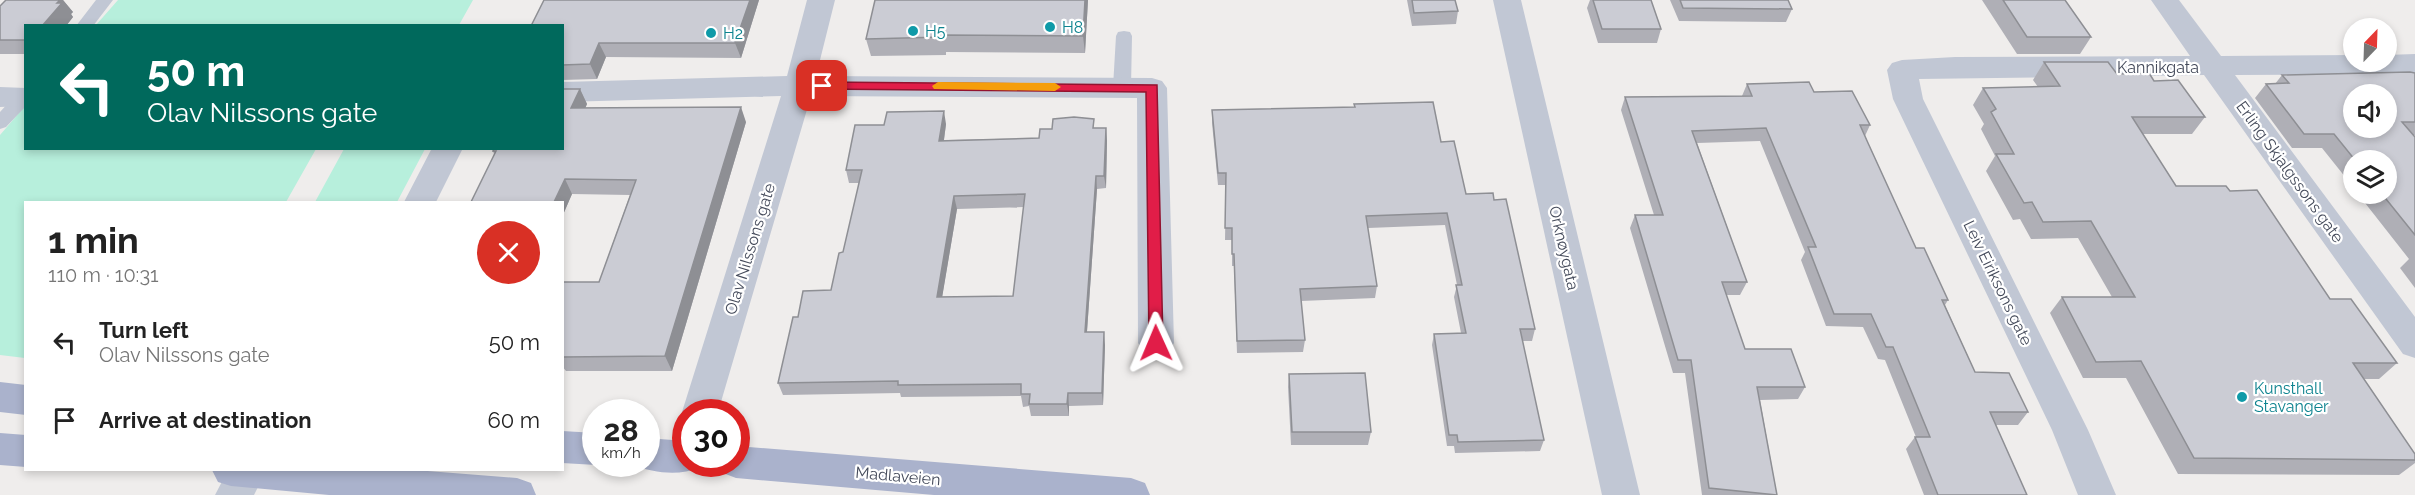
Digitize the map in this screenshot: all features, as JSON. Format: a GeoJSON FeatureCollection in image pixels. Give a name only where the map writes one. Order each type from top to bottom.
{"type":"FeatureCollection","features":[{"type":"Feature","properties":{"kind":"main road"},"geometry":{"type":"LineString","coordinates":[[0,397],[24,400]]}},
{"type":"Feature","properties":{"kind":"main road"},"geometry":{"type":"LineString","coordinates":[[564,447],[582,448]]}},
{"type":"Feature","properties":{"kind":"main road"},"geometry":{"type":"LineString","coordinates":[[0,449],[24,451]]}},
{"type":"Feature","properties":{"kind":"main road","name":"Madlaveien"},"geometry":{"type":"LineString","coordinates":[[750,463],[1131,495]]}},
{"type":"Feature","properties":{"kind":"main road"},"geometry":{"type":"LineString","coordinates":[[237,478],[517,495]]}},
{"type":"Feature","properties":{"kind":"street","name":"Olav Nilssons gate"},"geometry":{"type":"LineString","coordinates":[[704,399],[799,86],[822,0]]}},
{"type":"Feature","properties":{"kind":"street","name":"Orknøygata"},"geometry":{"type":"LineString","coordinates":[[1507,0],[1621,495]]}},
{"type":"Feature","properties":{"kind":"street","name":"Erling Skjalgssons gate"},"geometry":{"type":"LineString","coordinates":[[2165,0],[2415,344]]}},
{"type":"Feature","properties":{"kind":"street","name":"Kannikgata"},"geometry":{"type":"LineString","coordinates":[[1902,70],[1955,67],[2415,64]]}},
{"type":"Feature","properties":{"kind":"street","name":"Leiv Eiriksons gate"},"geometry":{"type":"LineString","coordinates":[[1902,70],[1908,99],[2070,430],[2097,495]]}},
{"type":"Feature","properties":{"kind":"street"},"geometry":{"type":"LineString","coordinates":[[564,92],[799,86],[1152,88],[1156,343]]}},
{"type":"Feature","properties":{"kind":"street"},"geometry":{"type":"LineString","coordinates":[[421,201],[447,150]]}},
{"type":"Feature","properties":{"kind":"lane"},"geometry":{"type":"LineString","coordinates":[[86,24],[105,0]]}},
{"type":"Feature","properties":{"kind":"lane"},"geometry":{"type":"LineString","coordinates":[[1122,87],[1124,36]]}},
{"type":"Feature","properties":{"kind":"lane"},"geometry":{"type":"LineString","coordinates":[[0,123],[16,96]]}},
{"type":"Feature","properties":{"kind":"green space"},"geometry":{"type":"Polygon","coordinates":[[[118,0],[473,0],[460,24],[97,24],[118,0]]]}},
{"type":"Feature","properties":{"kind":"green space"},"geometry":{"type":"Polygon","coordinates":[[[24,107],[24,150],[315,150],[287,201],[24,201],[24,358],[0,355],[0,135],[24,107]]]}},
{"type":"Feature","properties":{"kind":"green space"},"geometry":{"type":"Polygon","coordinates":[[[343,150],[424,150],[398,201],[316,201],[343,150]]]}},
{"type":"Feature","properties":{"kind":"building"},"geometry":{"type":"Polygon","coordinates":[[[6,0],[60,0],[57,3],[62,3],[44,24],[24,24],[24,40],[0,40],[0,6],[6,0]]]}},
{"type":"Feature","properties":{"kind":"building"},"geometry":{"type":"Polygon","coordinates":[[[544,0],[750,0],[735,43],[599,43],[590,64],[564,65],[564,24],[532,24],[544,0]]]}},
{"type":"Feature","properties":{"kind":"building"},"geometry":{"type":"Polygon","coordinates":[[[875,0],[1085,0],[1083,36],[943,35],[943,37],[866,39],[875,0]]]}},
{"type":"Feature","properties":{"kind":"building"},"geometry":{"type":"Polygon","coordinates":[[[1412,0],[1455,0],[1458,11],[1414,13],[1412,0]]]}},
{"type":"Feature","properties":{"kind":"building"},"geometry":{"type":"Polygon","coordinates":[[[1593,0],[1651,0],[1661,29],[1602,29],[1593,0]]]}},
{"type":"Feature","properties":{"kind":"building"},"geometry":{"type":"Polygon","coordinates":[[[1680,0],[1788,0],[1792,9],[1683,8],[1680,0]]]}},
{"type":"Feature","properties":{"kind":"building"},"geometry":{"type":"Polygon","coordinates":[[[2003,0],[2065,0],[2091,37],[2027,37],[2003,0]]]}},
{"type":"Feature","properties":{"kind":"building"},"geometry":{"type":"Polygon","coordinates":[[[2044,62],[2108,62],[2117,74],[2149,73],[2154,81],[2178,80],[2205,117],[2132,117],[2176,186],[2226,186],[2230,191],[2257,190],[2330,299],[2351,299],[2397,363],[2353,363],[2415,454],[2415,460],[2194,458],[2141,361],[2096,362],[2062,297],[2135,297],[2091,221],[2043,222],[2032,202],[2024,203],[1996,154],[2014,154],[1991,112],[1996,109],[1983,88],[2060,86],[2044,62]]]}},
{"type":"Feature","properties":{"kind":"building"},"geometry":{"type":"Polygon","coordinates":[[[2415,73],[2415,122],[2402,122],[2415,137],[2415,235],[2390,204],[2397,204],[2397,150],[2347,150],[2334,134],[2304,134],[2266,84],[2289,83],[2282,75],[2415,73]]]}},
{"type":"Feature","properties":{"kind":"building"},"geometry":{"type":"Polygon","coordinates":[[[1809,82],[1814,92],[1852,91],[1870,125],[1860,125],[1916,248],[1924,248],[1948,300],[1942,300],[1975,372],[2009,373],[2028,412],[1990,412],[2027,495],[1938,495],[1915,437],[1930,437],[1893,347],[1886,347],[1871,314],[1834,314],[1808,247],[1816,247],[1766,128],[1692,131],[1747,282],[1722,282],[1745,349],[1791,349],[1805,387],[1757,387],[1777,495],[1709,488],[1691,360],[1678,360],[1635,215],[1663,215],[1625,97],[1752,96],[1747,84],[1809,82]]]}},
{"type":"Feature","properties":{"kind":"building"},"geometry":{"type":"Polygon","coordinates":[[[564,89],[580,89],[571,108],[741,107],[665,356],[564,357],[564,282],[599,282],[636,180],[565,179],[554,201],[471,201],[496,151],[493,151],[564,150],[564,89]]]}},
{"type":"Feature","properties":{"kind":"building"},"geometry":{"type":"Polygon","coordinates":[[[1433,102],[1441,142],[1454,141],[1466,194],[1493,193],[1494,200],[1506,199],[1535,329],[1520,329],[1544,440],[1458,442],[1457,435],[1449,435],[1434,334],[1466,333],[1456,285],[1462,285],[1447,213],[1366,216],[1377,286],[1300,289],[1305,340],[1237,341],[1232,228],[1225,228],[1226,173],[1218,173],[1212,110],[1355,107],[1354,104],[1433,102]]]}},
{"type":"Feature","properties":{"kind":"building"},"geometry":{"type":"Polygon","coordinates":[[[944,111],[939,141],[1039,138],[1040,129],[1052,129],[1053,119],[1074,117],[1094,119],[1093,128],[1106,128],[1104,176],[1096,176],[1085,332],[1104,332],[1102,393],[1068,393],[1067,404],[1029,404],[1030,394],[1021,394],[1021,384],[898,385],[898,381],[778,383],[793,317],[798,317],[803,291],[831,290],[839,253],[843,252],[862,170],[846,170],[855,125],[884,125],[887,112],[944,111]],[[1025,194],[954,196],[937,297],[1013,296],[1025,194]]]}},
{"type":"Feature","properties":{"kind":"building"},"geometry":{"type":"Polygon","coordinates":[[[1365,373],[1371,432],[1292,432],[1289,374],[1365,373]]]}},
{"type":"Feature","properties":{"kind":"slow traffic"},"geometry":{"type":"LineString","coordinates":[[938,86],[1055,87]]}},
{"type":"Feature","properties":{"kind":"place","name":"H8"},"geometry":{"type":"Point","coordinates":[1050,27]}},
{"type":"Feature","properties":{"kind":"place","name":"H5"},"geometry":{"type":"Point","coordinates":[913,31]}},
{"type":"Feature","properties":{"kind":"place","name":"H2"},"geometry":{"type":"Point","coordinates":[711,33]}},
{"type":"Feature","properties":{"kind":"place","name":"Kunsthall Stavanger"},"geometry":{"type":"Point","coordinates":[2242,397]}},
{"type":"Feature","properties":{"kind":"route"},"geometry":{"type":"LineString","coordinates":[[822,86],[1152,88],[1156,343]]}}]}
